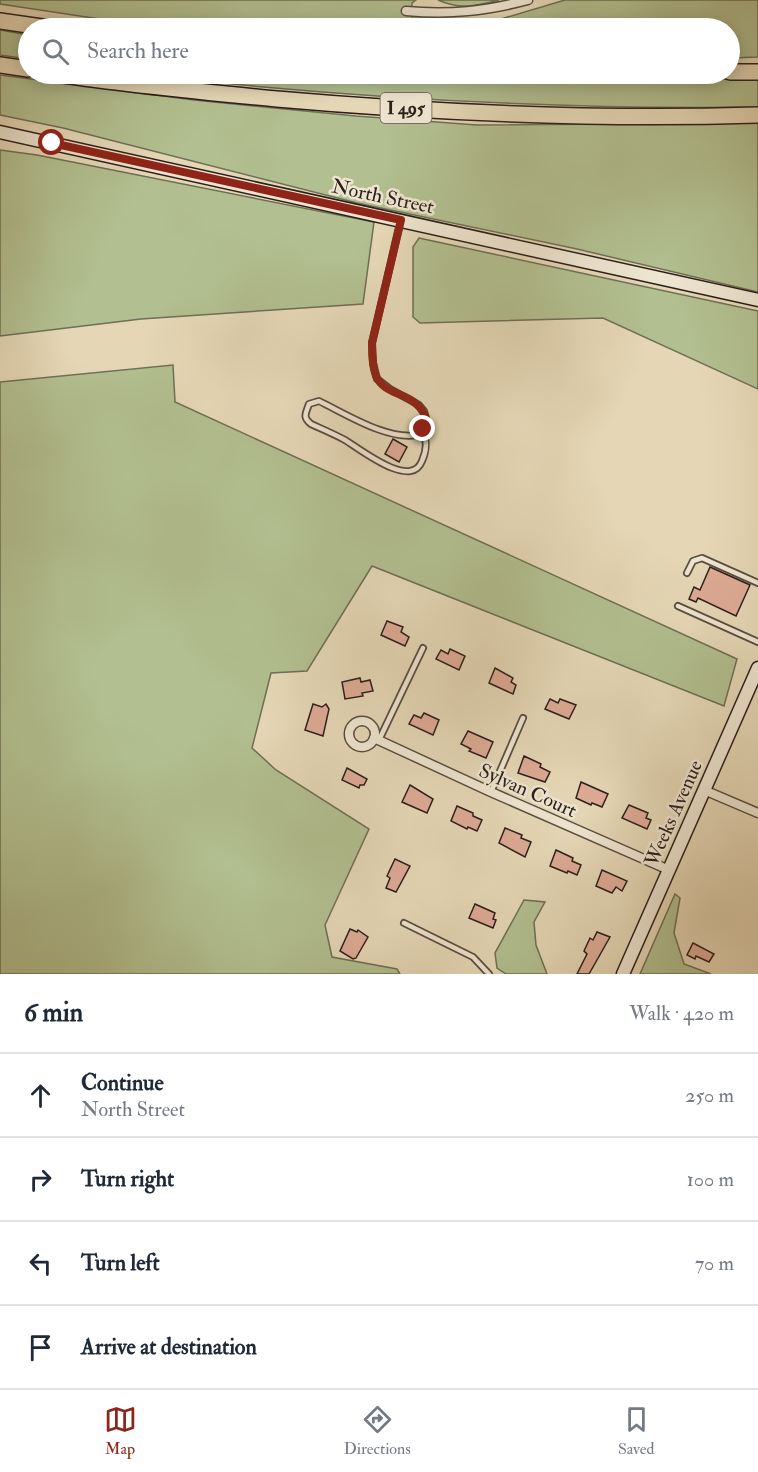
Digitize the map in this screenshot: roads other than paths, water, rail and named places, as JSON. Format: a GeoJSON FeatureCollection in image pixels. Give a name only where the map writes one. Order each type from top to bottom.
{"type":"FeatureCollection","features":[{"type":"Feature","properties":{"kind":"highway"},"geometry":{"type":"LineString","coordinates":[[0,21],[18,24]]}},
{"type":"Feature","properties":{"kind":"highway"},"geometry":{"type":"LineString","coordinates":[[0,65],[18,68]]}},
{"type":"Feature","properties":{"kind":"highway"},"geometry":{"type":"LineString","coordinates":[[740,72],[758,72]]}},
{"type":"Feature","properties":{"kind":"highway","name":"I 495"},"geometry":{"type":"LineString","coordinates":[[138,84],[343,105],[477,112],[611,116],[758,115]]}},
{"type":"Feature","properties":{"kind":"street"},"geometry":{"type":"LineString","coordinates":[[406,11],[436,14],[475,12],[528,0]]}},
{"type":"Feature","properties":{"kind":"street","name":"North Street"},"geometry":{"type":"LineString","coordinates":[[0,132],[758,300]]}},
{"type":"Feature","properties":{"kind":"street","name":"Weeks Avenue"},"geometry":{"type":"LineString","coordinates":[[623,974],[758,668]]}},
{"type":"Feature","properties":{"kind":"street","name":"Sylvan Court"},"geometry":{"type":"LineString","coordinates":[[377,739],[669,870]]}},
{"type":"Feature","properties":{"kind":"street"},"geometry":{"type":"LineString","coordinates":[[704,790],[758,813]]}},
{"type":"Feature","properties":{"kind":"lane"},"geometry":{"type":"LineString","coordinates":[[401,220],[372,343],[373,363],[377,379],[419,405],[424,411],[427,422],[423,429],[421,434],[411,437],[393,435],[319,401],[309,404],[305,416],[311,424],[345,440],[384,465],[401,471],[412,471],[420,466],[426,451],[423,429]]}},
{"type":"Feature","properties":{"kind":"lane"},"geometry":{"type":"LineString","coordinates":[[687,573],[693,561],[702,558],[758,584]]}},
{"type":"Feature","properties":{"kind":"lane"},"geometry":{"type":"LineString","coordinates":[[678,606],[758,642]]}},
{"type":"Feature","properties":{"kind":"lane"},"geometry":{"type":"LineString","coordinates":[[377,739],[423,648]]}},
{"type":"Feature","properties":{"kind":"lane"},"geometry":{"type":"LineString","coordinates":[[491,792],[523,718]]}},
{"type":"Feature","properties":{"kind":"lane"},"geometry":{"type":"LineString","coordinates":[[404,922],[473,957],[489,974]]}}]}
